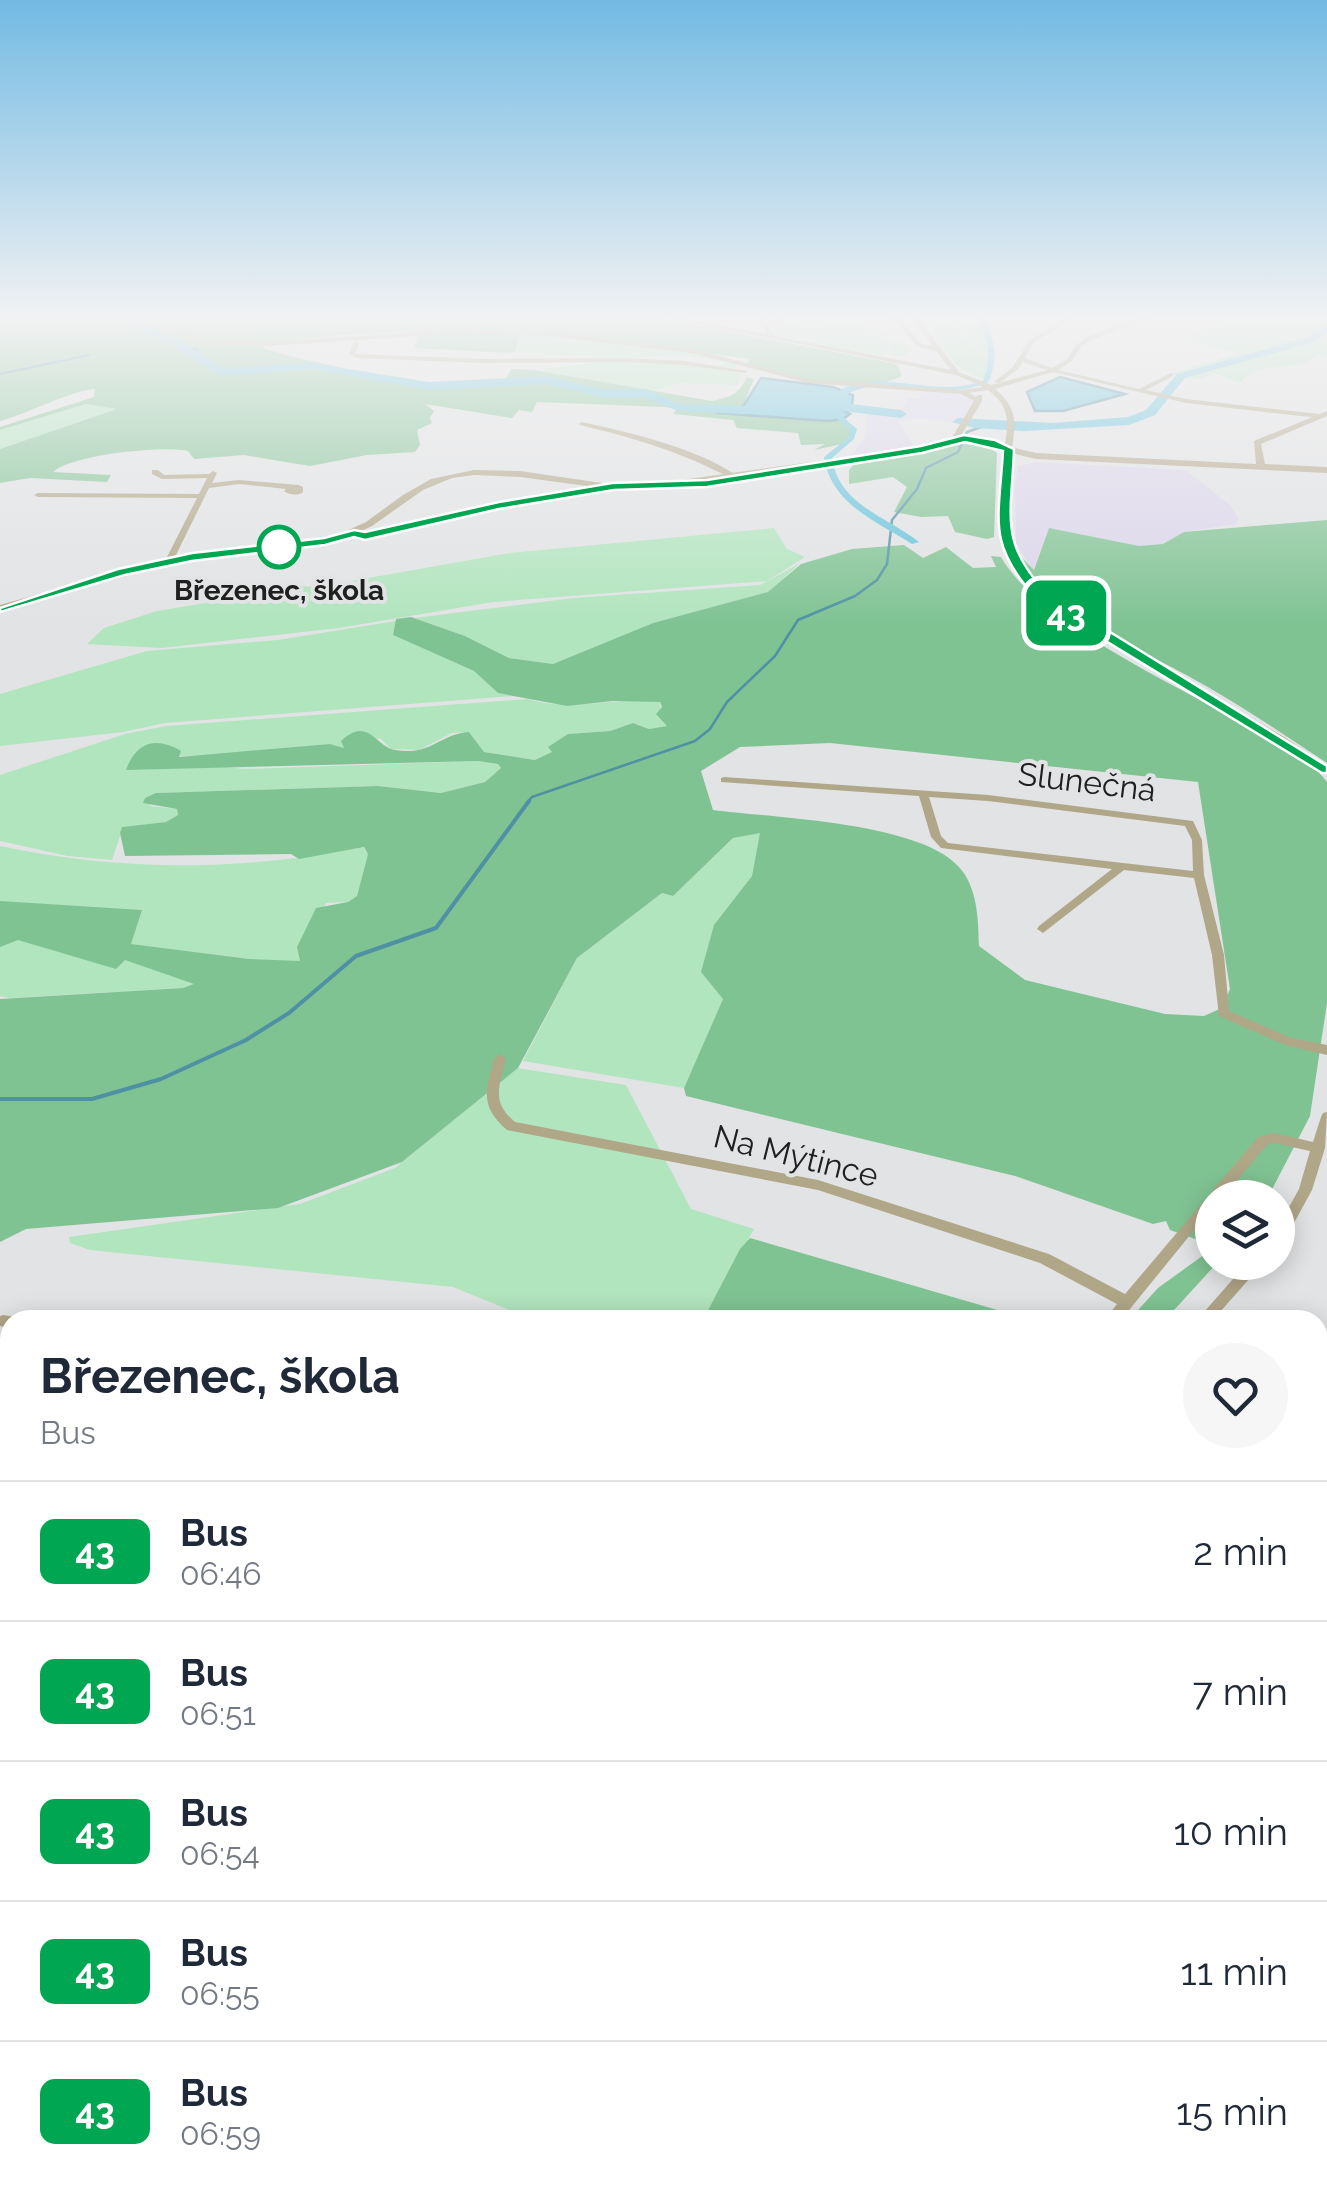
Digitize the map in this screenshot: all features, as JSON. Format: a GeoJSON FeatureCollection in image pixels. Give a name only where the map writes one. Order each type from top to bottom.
{"type":"FeatureCollection","features":[{"type":"Feature","properties":{"kind":"street"},"geometry":{"type":"LineString","coordinates":[[959,438],[967,418]]}},
{"type":"Feature","properties":{"kind":"street"},"geometry":{"type":"LineString","coordinates":[[1011,418],[1004,540],[1012,560],[1032,587],[1055,606],[1292,745],[1327,770]]}},
{"type":"Feature","properties":{"kind":"street"},"geometry":{"type":"LineString","coordinates":[[1262,466],[1257,444],[1315,418]]}},
{"type":"Feature","properties":{"kind":"street"},"geometry":{"type":"LineString","coordinates":[[582,424],[653,440],[701,457],[737,478]]}},
{"type":"Feature","properties":{"kind":"street"},"geometry":{"type":"LineString","coordinates":[[0,608],[169,561],[325,542],[354,534],[404,495],[457,475],[528,472],[612,487],[737,478],[922,450],[959,438],[992,442],[1036,456],[1327,470]]}},
{"type":"Feature","properties":{"kind":"street"},"geometry":{"type":"LineString","coordinates":[[155,472],[162,478],[212,474],[169,561]]}},
{"type":"Feature","properties":{"kind":"street"},"geometry":{"type":"LineString","coordinates":[[205,486],[238,482],[291,488]]}},
{"type":"Feature","properties":{"kind":"street"},"geometry":{"type":"LineString","coordinates":[[354,534],[365,536],[499,506],[612,487]]}},
{"type":"Feature","properties":{"kind":"street"},"geometry":{"type":"LineString","coordinates":[[38,495],[200,496]]}},
{"type":"Feature","properties":{"kind":"street","name":"Slunečná"},"geometry":{"type":"LineString","coordinates":[[724,780],[988,798],[1189,823],[1197,840],[1199,875],[1218,955],[1222,1012],[1289,1042],[1327,1050]]}},
{"type":"Feature","properties":{"kind":"street"},"geometry":{"type":"LineString","coordinates":[[923,794],[936,837],[945,846],[1199,875]]}},
{"type":"Feature","properties":{"kind":"street"},"geometry":{"type":"LineString","coordinates":[[1043,929],[1124,864]]}},
{"type":"Feature","properties":{"kind":"street","name":"Na Mýtince"},"geometry":{"type":"LineString","coordinates":[[500,1059],[491,1102],[497,1116],[511,1126],[818,1185],[1044,1258],[1127,1302]]}},
{"type":"Feature","properties":{"kind":"street"},"geometry":{"type":"LineString","coordinates":[[1295,1208],[1305,1190],[1327,1117]]}},
{"type":"Feature","properties":{"kind":"street"},"geometry":{"type":"LineString","coordinates":[[1227,1180],[1263,1141],[1274,1138],[1319,1148]]}},
{"type":"Feature","properties":{"kind":"street"},"geometry":{"type":"LineString","coordinates":[[1120,1310],[1195,1220]]}},
{"type":"Feature","properties":{"kind":"street"},"geometry":{"type":"LineString","coordinates":[[1213,1310],[1241,1280]]}},
{"type":"Feature","properties":{"kind":"shaded area"},"geometry":{"type":"Polygon","coordinates":[[[867,418],[961,418],[957,423],[921,418],[897,421],[915,448],[850,457],[866,437],[867,418]]]}},
{"type":"Feature","properties":{"kind":"shaded area"},"geometry":{"type":"Polygon","coordinates":[[[1037,462],[1185,470],[1230,505],[1239,519],[1235,524],[1184,532],[1163,544],[1139,546],[1049,528],[1033,571],[1016,543],[1015,486],[1018,466],[1037,462]]]}},
{"type":"Feature","properties":{"kind":"green space"},"geometry":{"type":"Polygon","coordinates":[[[29,418],[41,418],[0,430],[29,418]]]}},
{"type":"Feature","properties":{"kind":"green space"},"geometry":{"type":"Polygon","coordinates":[[[41,418],[93,418],[0,449],[0,430],[41,418]]]}},
{"type":"Feature","properties":{"kind":"green space"},"geometry":{"type":"Polygon","coordinates":[[[92,418],[430,418],[432,423],[417,430],[420,445],[415,452],[367,455],[310,466],[244,455],[194,459],[188,451],[176,449],[97,456],[53,472],[111,475],[107,482],[30,478],[0,483],[0,449],[92,418]]]}},
{"type":"Feature","properties":{"kind":"green space"},"geometry":{"type":"Polygon","coordinates":[[[710,418],[841,420],[851,427],[852,434],[842,444],[814,450],[825,444],[801,445],[798,433],[737,428],[733,420],[710,418]]]}},
{"type":"Feature","properties":{"kind":"green space"},"geometry":{"type":"Polygon","coordinates":[[[955,443],[987,446],[997,453],[994,537],[955,532],[948,516],[894,512],[907,487],[893,477],[849,484],[849,470],[859,459],[955,443]]]}},
{"type":"Feature","properties":{"kind":"green space"},"geometry":{"type":"Polygon","coordinates":[[[1327,520],[1327,763],[1225,697],[1071,611],[1050,595],[1017,553],[1034,570],[1049,528],[1139,546],[1163,544],[1184,532],[1327,520]]]}},
{"type":"Feature","properties":{"kind":"green space"},"geometry":{"type":"Polygon","coordinates":[[[774,528],[787,549],[805,557],[767,581],[493,602],[339,628],[161,648],[87,644],[104,628],[157,611],[294,588],[288,585],[317,587],[510,553],[774,528]]]}},
{"type":"Feature","properties":{"kind":"green space"},"geometry":{"type":"Polygon","coordinates":[[[904,545],[923,558],[946,547],[973,568],[996,567],[991,556],[1001,557],[1019,582],[1077,629],[1290,749],[1327,782],[1327,1003],[1310,1116],[1277,1180],[1195,1180],[1195,1239],[1170,1230],[1166,1221],[1153,1224],[1015,1176],[686,1096],[684,1088],[723,999],[701,972],[714,925],[752,876],[760,833],[733,838],[673,896],[662,893],[577,958],[518,1068],[402,1162],[278,1208],[26,1229],[0,1242],[0,999],[183,988],[194,984],[125,960],[116,969],[18,940],[0,947],[0,901],[142,910],[131,944],[249,959],[300,961],[297,947],[316,908],[348,902],[357,896],[368,854],[364,847],[299,859],[291,854],[125,856],[122,827],[166,822],[178,815],[177,809],[143,803],[145,798],[156,793],[378,786],[441,793],[485,782],[501,768],[478,761],[126,770],[135,753],[155,743],[181,751],[179,757],[330,744],[344,748],[341,741],[361,731],[389,748],[411,751],[469,732],[484,752],[535,760],[552,752],[548,747],[568,734],[610,731],[633,723],[649,729],[667,726],[656,714],[662,707],[660,702],[613,701],[567,706],[498,693],[474,671],[393,635],[396,619],[411,617],[465,636],[509,658],[553,664],[653,623],[768,592],[801,564],[852,549],[904,545]],[[830,743],[740,747],[701,771],[713,810],[843,824],[911,840],[938,851],[958,866],[970,884],[976,904],[979,946],[1025,980],[1165,1014],[1204,1016],[1222,1008],[1230,989],[1198,782],[830,743]]]}},
{"type":"Feature","properties":{"kind":"green space"},"geometry":{"type":"Polygon","coordinates":[[[800,563],[769,592],[653,623],[553,664],[509,658],[465,636],[414,618],[574,598],[760,585],[800,563]]]}},
{"type":"Feature","properties":{"kind":"green space"},"geometry":{"type":"Polygon","coordinates":[[[396,621],[393,635],[474,671],[498,693],[514,696],[165,723],[123,732],[0,746],[0,694],[147,651],[278,640],[396,621]]]}},
{"type":"Feature","properties":{"kind":"green space"},"geometry":{"type":"Polygon","coordinates":[[[528,699],[561,705],[660,702],[662,719],[668,726],[649,729],[633,723],[610,731],[568,734],[549,747],[553,752],[535,760],[484,752],[469,732],[452,733],[419,750],[391,749],[380,738],[346,749],[330,744],[228,755],[131,757],[244,769],[478,761],[501,768],[485,782],[441,793],[378,786],[156,793],[150,806],[177,809],[178,815],[166,822],[123,827],[112,860],[68,856],[0,841],[0,775],[125,734],[166,726],[528,699]]]}},
{"type":"Feature","properties":{"kind":"green space"},"geometry":{"type":"Polygon","coordinates":[[[761,832],[752,876],[714,926],[723,999],[684,1088],[523,1061],[577,958],[662,893],[673,896],[733,838],[761,832]]]}},
{"type":"Feature","properties":{"kind":"green space"},"geometry":{"type":"Polygon","coordinates":[[[0,846],[91,860],[182,865],[272,861],[363,847],[368,854],[357,896],[348,902],[326,903],[301,961],[183,988],[10,998],[0,996],[0,846]]]}},
{"type":"Feature","properties":{"kind":"green space"},"geometry":{"type":"Polygon","coordinates":[[[517,1068],[626,1085],[691,1209],[754,1229],[709,1310],[509,1310],[453,1287],[90,1250],[70,1243],[69,1237],[300,1204],[395,1168],[517,1068]]]}},
{"type":"Feature","properties":{"kind":"green space"},"geometry":{"type":"Polygon","coordinates":[[[750,1238],[998,1310],[708,1310],[740,1249],[750,1238]]]}},
{"type":"Feature","properties":{"kind":"green space"},"geometry":{"type":"Polygon","coordinates":[[[1195,1261],[1195,1280],[1201,1280],[1174,1310],[1138,1310],[1158,1288],[1195,1261]]]}},
{"type":"Feature","properties":{"kind":"water"},"geometry":{"type":"Polygon","coordinates":[[[782,418],[845,418],[828,421],[782,418]]]}},
{"type":"Feature","properties":{"kind":"waterway"},"geometry":{"type":"LineString","coordinates":[[840,418],[854,429],[852,438],[828,457],[837,485],[859,507],[915,542]]}},
{"type":"Feature","properties":{"kind":"waterway"},"geometry":{"type":"LineString","coordinates":[[958,422],[1053,427],[1140,418]]}},
{"type":"Feature","properties":{"kind":"waterway"},"geometry":{"type":"LineString","coordinates":[[527,803],[532,797],[695,741],[710,729],[727,702],[775,656],[798,620],[855,596],[877,580],[887,564],[892,520],[917,489],[926,468],[958,452],[967,432],[984,426]]}},
{"type":"Feature","properties":{"kind":"waterway"},"geometry":{"type":"LineString","coordinates":[[0,1099],[92,1099],[161,1079],[246,1040],[289,1013],[356,956],[436,928],[529,801]]}},
{"type":"Feature","properties":{"kind":"bus line","name":"43"},"geometry":{"type":"LineString","coordinates":[[0,608],[123,572],[192,557],[325,542],[354,534],[365,536],[499,506],[612,487],[707,483],[922,450],[964,438],[1008,449],[1006,549],[1020,573],[1042,596],[1304,752],[1327,770]]}},
{"type":"Feature","properties":{"kind":"place","name":"Březenec, škola"},"geometry":{"type":"Point","coordinates":[279,547]}}]}
